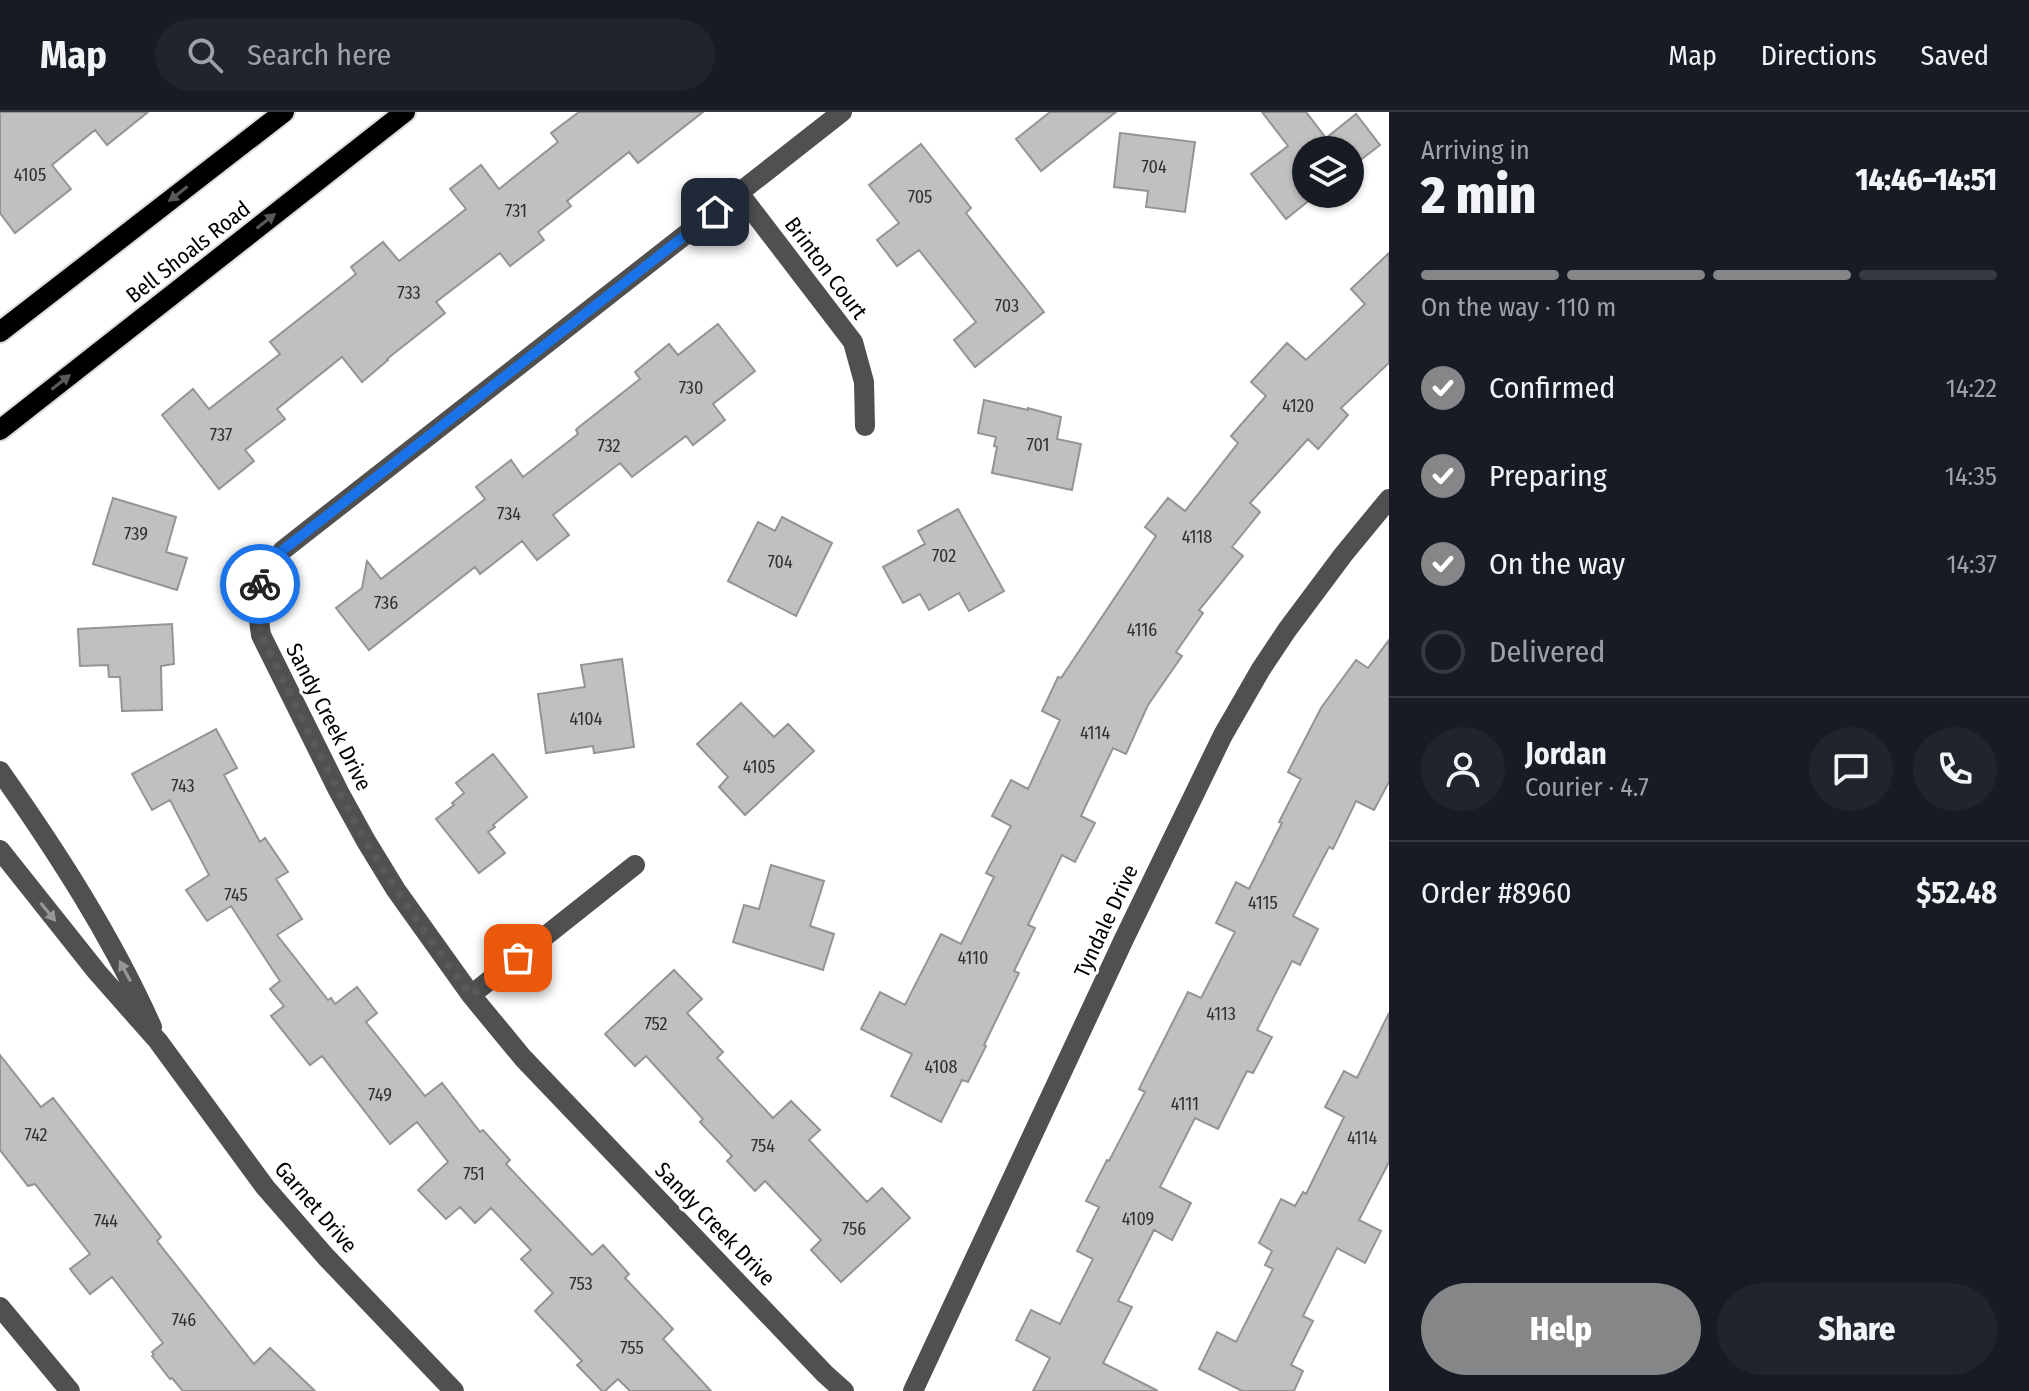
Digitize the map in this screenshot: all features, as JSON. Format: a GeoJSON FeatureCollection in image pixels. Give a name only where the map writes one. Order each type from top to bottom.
{"type":"FeatureCollection","features":[{"type":"Feature","properties":{"kind":"main road"},"geometry":{"type":"LineString","coordinates":[[0,332],[284,112]]}},
{"type":"Feature","properties":{"kind":"main road","name":"Bell Shoals Road"},"geometry":{"type":"LineString","coordinates":[[0,430],[405,112]]}},
{"type":"Feature","properties":{"kind":"street","name":"Sandy Creek Drive"},"geometry":{"type":"LineString","coordinates":[[842,112],[283,550],[269,567],[259,587],[258,612],[261,635],[339,792],[396,890],[471,995],[523,1058],[844,1391]]}},
{"type":"Feature","properties":{"kind":"street","name":"Brinton Court"},"geometry":{"type":"LineString","coordinates":[[739,193],[853,342],[864,382],[865,426]]}},
{"type":"Feature","properties":{"kind":"street","name":"Tyndale Drive"},"geometry":{"type":"LineString","coordinates":[[913,1391],[1223,735],[1287,630],[1389,499]]}},
{"type":"Feature","properties":{"kind":"street","name":"Garnet Drive"},"geometry":{"type":"LineString","coordinates":[[0,771],[77,888],[119,961],[158,1041]]}},
{"type":"Feature","properties":{"kind":"street","name":"Garnet Drive"},"geometry":{"type":"LineString","coordinates":[[0,850],[97,972],[158,1041],[265,1187],[326,1257],[454,1391]]}},
{"type":"Feature","properties":{"kind":"street"},"geometry":{"type":"LineString","coordinates":[[471,995],[635,865]]}},
{"type":"Feature","properties":{"kind":"street"},"geometry":{"type":"LineString","coordinates":[[0,1307],[70,1391]]}},
{"type":"Feature","properties":{"kind":"building"},"geometry":{"type":"Polygon","coordinates":[[[0,112],[148,112],[107,145],[95,130],[52,165],[71,189],[15,233],[0,213],[0,112]]]}},
{"type":"Feature","properties":{"kind":"building"},"geometry":{"type":"Polygon","coordinates":[[[579,112],[703,112],[638,163],[629,152],[567,201],[571,206],[538,232],[544,240],[510,266],[500,253],[436,302],[445,313],[362,382],[342,357],[277,409],[285,419],[245,450],[254,461],[219,489],[162,415],[193,389],[209,409],[280,354],[270,342],[356,274],[351,267],[383,242],[399,261],[466,209],[450,189],[481,165],[499,189],[558,142],[551,133],[579,112]]]}},
{"type":"Feature","properties":{"kind":"building"},"geometry":{"type":"Polygon","coordinates":[[[1050,112],[1116,112],[1041,171],[1016,139],[1050,112]]]}},
{"type":"Feature","properties":{"kind":"building"},"geometry":{"type":"Polygon","coordinates":[[[1262,112],[1306,112],[1324,136],[1292,136],[1292,208],[1300,208],[1286,219],[1251,174],[1288,146],[1262,112]]]}},
{"type":"Feature","properties":{"kind":"building"},"geometry":{"type":"Polygon","coordinates":[[[1356,114],[1380,145],[1364,157],[1364,136],[1328,136],[1356,114]]]}},
{"type":"Feature","properties":{"kind":"building"},"geometry":{"type":"Polygon","coordinates":[[[1120,133],[1195,142],[1185,212],[1146,207],[1148,191],[1114,187],[1120,133]]]}},
{"type":"Feature","properties":{"kind":"building"},"geometry":{"type":"Polygon","coordinates":[[[921,144],[971,208],[966,213],[1044,312],[975,367],[954,340],[976,322],[919,250],[897,266],[877,240],[899,223],[869,185],[921,144]]]}},
{"type":"Feature","properties":{"kind":"building"},"geometry":{"type":"Polygon","coordinates":[[[1389,253],[1389,363],[1341,408],[1348,415],[1318,449],[1308,439],[1250,503],[1260,512],[1232,547],[1243,556],[1199,610],[1203,613],[1176,652],[1182,656],[1148,705],[1126,754],[1113,748],[1081,816],[1095,823],[1075,862],[1062,855],[1028,925],[1035,928],[1014,971],[1019,973],[968,1082],[962,1080],[941,1122],[891,1096],[912,1054],[861,1029],[880,992],[905,1005],[941,934],[961,944],[994,877],[986,873],[1011,826],[992,816],[1011,780],[1028,789],[1060,720],[1042,711],[1058,677],[1061,678],[1156,536],[1145,527],[1168,498],[1185,511],[1238,443],[1231,436],[1266,396],[1251,382],[1287,343],[1306,360],[1365,304],[1351,289],[1389,253]]]}},
{"type":"Feature","properties":{"kind":"building"},"geometry":{"type":"Polygon","coordinates":[[[718,324],[755,371],[713,404],[725,420],[693,445],[686,436],[632,477],[620,463],[553,515],[569,535],[537,560],[522,541],[480,574],[475,567],[369,650],[336,608],[362,588],[367,561],[381,579],[485,499],[476,487],[511,460],[523,477],[640,379],[635,372],[669,344],[678,355],[718,324]]]}},
{"type":"Feature","properties":{"kind":"building"},"geometry":{"type":"Polygon","coordinates":[[[984,400],[1061,417],[1057,439],[1081,444],[1072,490],[992,473],[996,437],[978,433],[984,400]]]}},
{"type":"Feature","properties":{"kind":"building"},"geometry":{"type":"Polygon","coordinates":[[[113,498],[176,517],[166,552],[187,558],[177,590],[93,564],[113,498]]]}},
{"type":"Feature","properties":{"kind":"building"},"geometry":{"type":"Polygon","coordinates":[[[958,509],[1004,591],[969,611],[959,593],[929,610],[920,594],[903,603],[883,567],[925,544],[918,531],[958,509]]]}},
{"type":"Feature","properties":{"kind":"building"},"geometry":{"type":"Polygon","coordinates":[[[782,517],[832,543],[796,616],[728,581],[758,522],[775,531],[782,517]]]}},
{"type":"Feature","properties":{"kind":"building"},"geometry":{"type":"Polygon","coordinates":[[[172,624],[174,664],[161,666],[162,710],[122,711],[120,677],[109,677],[108,665],[80,666],[78,629],[172,624]]]}},
{"type":"Feature","properties":{"kind":"building"},"geometry":{"type":"Polygon","coordinates":[[[1389,640],[1389,782],[1374,810],[1356,801],[1333,849],[1329,847],[1293,916],[1318,929],[1300,965],[1292,961],[1257,1030],[1272,1037],[1253,1073],[1247,1071],[1218,1129],[1195,1118],[1160,1187],[1191,1203],[1172,1240],[1154,1230],[1118,1301],[1132,1307],[1103,1363],[1158,1391],[1033,1391],[1050,1358],[1016,1340],[1031,1310],[1060,1324],[1093,1259],[1077,1251],[1099,1207],[1086,1201],[1145,1092],[1139,1089],[1188,992],[1201,998],[1235,932],[1216,923],[1236,882],[1249,889],[1282,823],[1279,822],[1301,779],[1288,772],[1321,708],[1356,660],[1368,668],[1389,640]]]}},
{"type":"Feature","properties":{"kind":"building"},"geometry":{"type":"Polygon","coordinates":[[[622,659],[634,747],[594,753],[593,746],[546,753],[538,694],[585,687],[581,665],[622,659]]]}},
{"type":"Feature","properties":{"kind":"building"},"geometry":{"type":"Polygon","coordinates":[[[741,703],[774,737],[788,724],[814,751],[745,815],[719,787],[728,777],[697,744],[741,703]]]}},
{"type":"Feature","properties":{"kind":"building"},"geometry":{"type":"Polygon","coordinates":[[[216,729],[237,768],[224,775],[260,842],[265,838],[288,872],[276,879],[302,919],[277,935],[328,1000],[331,998],[335,1004],[357,987],[377,1013],[366,1022],[425,1096],[442,1083],[480,1132],[483,1130],[510,1160],[506,1164],[592,1255],[603,1245],[629,1274],[625,1278],[673,1329],[663,1339],[711,1391],[630,1391],[618,1379],[602,1391],[577,1365],[582,1361],[535,1311],[553,1293],[521,1259],[531,1250],[491,1208],[475,1223],[460,1207],[446,1219],[418,1190],[448,1162],[417,1122],[390,1144],[322,1056],[310,1065],[271,1016],[284,1006],[270,989],[280,981],[231,906],[207,921],[186,890],[209,875],[170,800],[152,810],[132,774],[216,729]]]}},
{"type":"Feature","properties":{"kind":"building"},"geometry":{"type":"Polygon","coordinates":[[[493,754],[527,797],[488,832],[505,853],[479,873],[436,819],[464,793],[456,783],[493,754]]]}},
{"type":"Feature","properties":{"kind":"building"},"geometry":{"type":"Polygon","coordinates":[[[771,865],[824,881],[810,926],[834,934],[823,970],[733,942],[744,905],[759,909],[771,865]]]}},
{"type":"Feature","properties":{"kind":"building"},"geometry":{"type":"Polygon","coordinates":[[[674,970],[702,999],[687,1013],[723,1052],[717,1058],[773,1118],[791,1101],[820,1130],[809,1140],[867,1202],[882,1188],[910,1218],[841,1282],[811,1250],[821,1240],[765,1181],[755,1191],[727,1161],[732,1156],[700,1122],[703,1119],[646,1056],[635,1066],[605,1034],[674,970]]]}},
{"type":"Feature","properties":{"kind":"building"},"geometry":{"type":"Polygon","coordinates":[[[1389,1013],[1389,1162],[1359,1220],[1381,1231],[1365,1263],[1337,1248],[1303,1316],[1313,1321],[1291,1365],[1303,1371],[1294,1391],[1242,1391],[1199,1369],[1217,1332],[1236,1342],[1273,1269],[1265,1265],[1272,1251],[1259,1243],[1281,1199],[1295,1206],[1303,1192],[1306,1194],[1344,1117],[1325,1107],[1344,1071],[1357,1078],[1389,1013]]]}},
{"type":"Feature","properties":{"kind":"building"},"geometry":{"type":"Polygon","coordinates":[[[0,1055],[41,1107],[53,1098],[161,1237],[157,1241],[254,1364],[270,1348],[315,1391],[183,1391],[152,1356],[152,1352],[163,1343],[112,1277],[90,1294],[70,1269],[90,1254],[35,1184],[28,1186],[0,1150],[0,1055]]]}},
{"type":"Feature","properties":{"kind":"way so far"},"geometry":{"type":"LineString","coordinates":[[260,584],[258,612],[261,635],[339,792],[412,915],[471,995],[518,958]]}},
{"type":"Feature","properties":{"kind":"route"},"geometry":{"type":"LineString","coordinates":[[260,584],[283,550],[715,212]]}}]}
